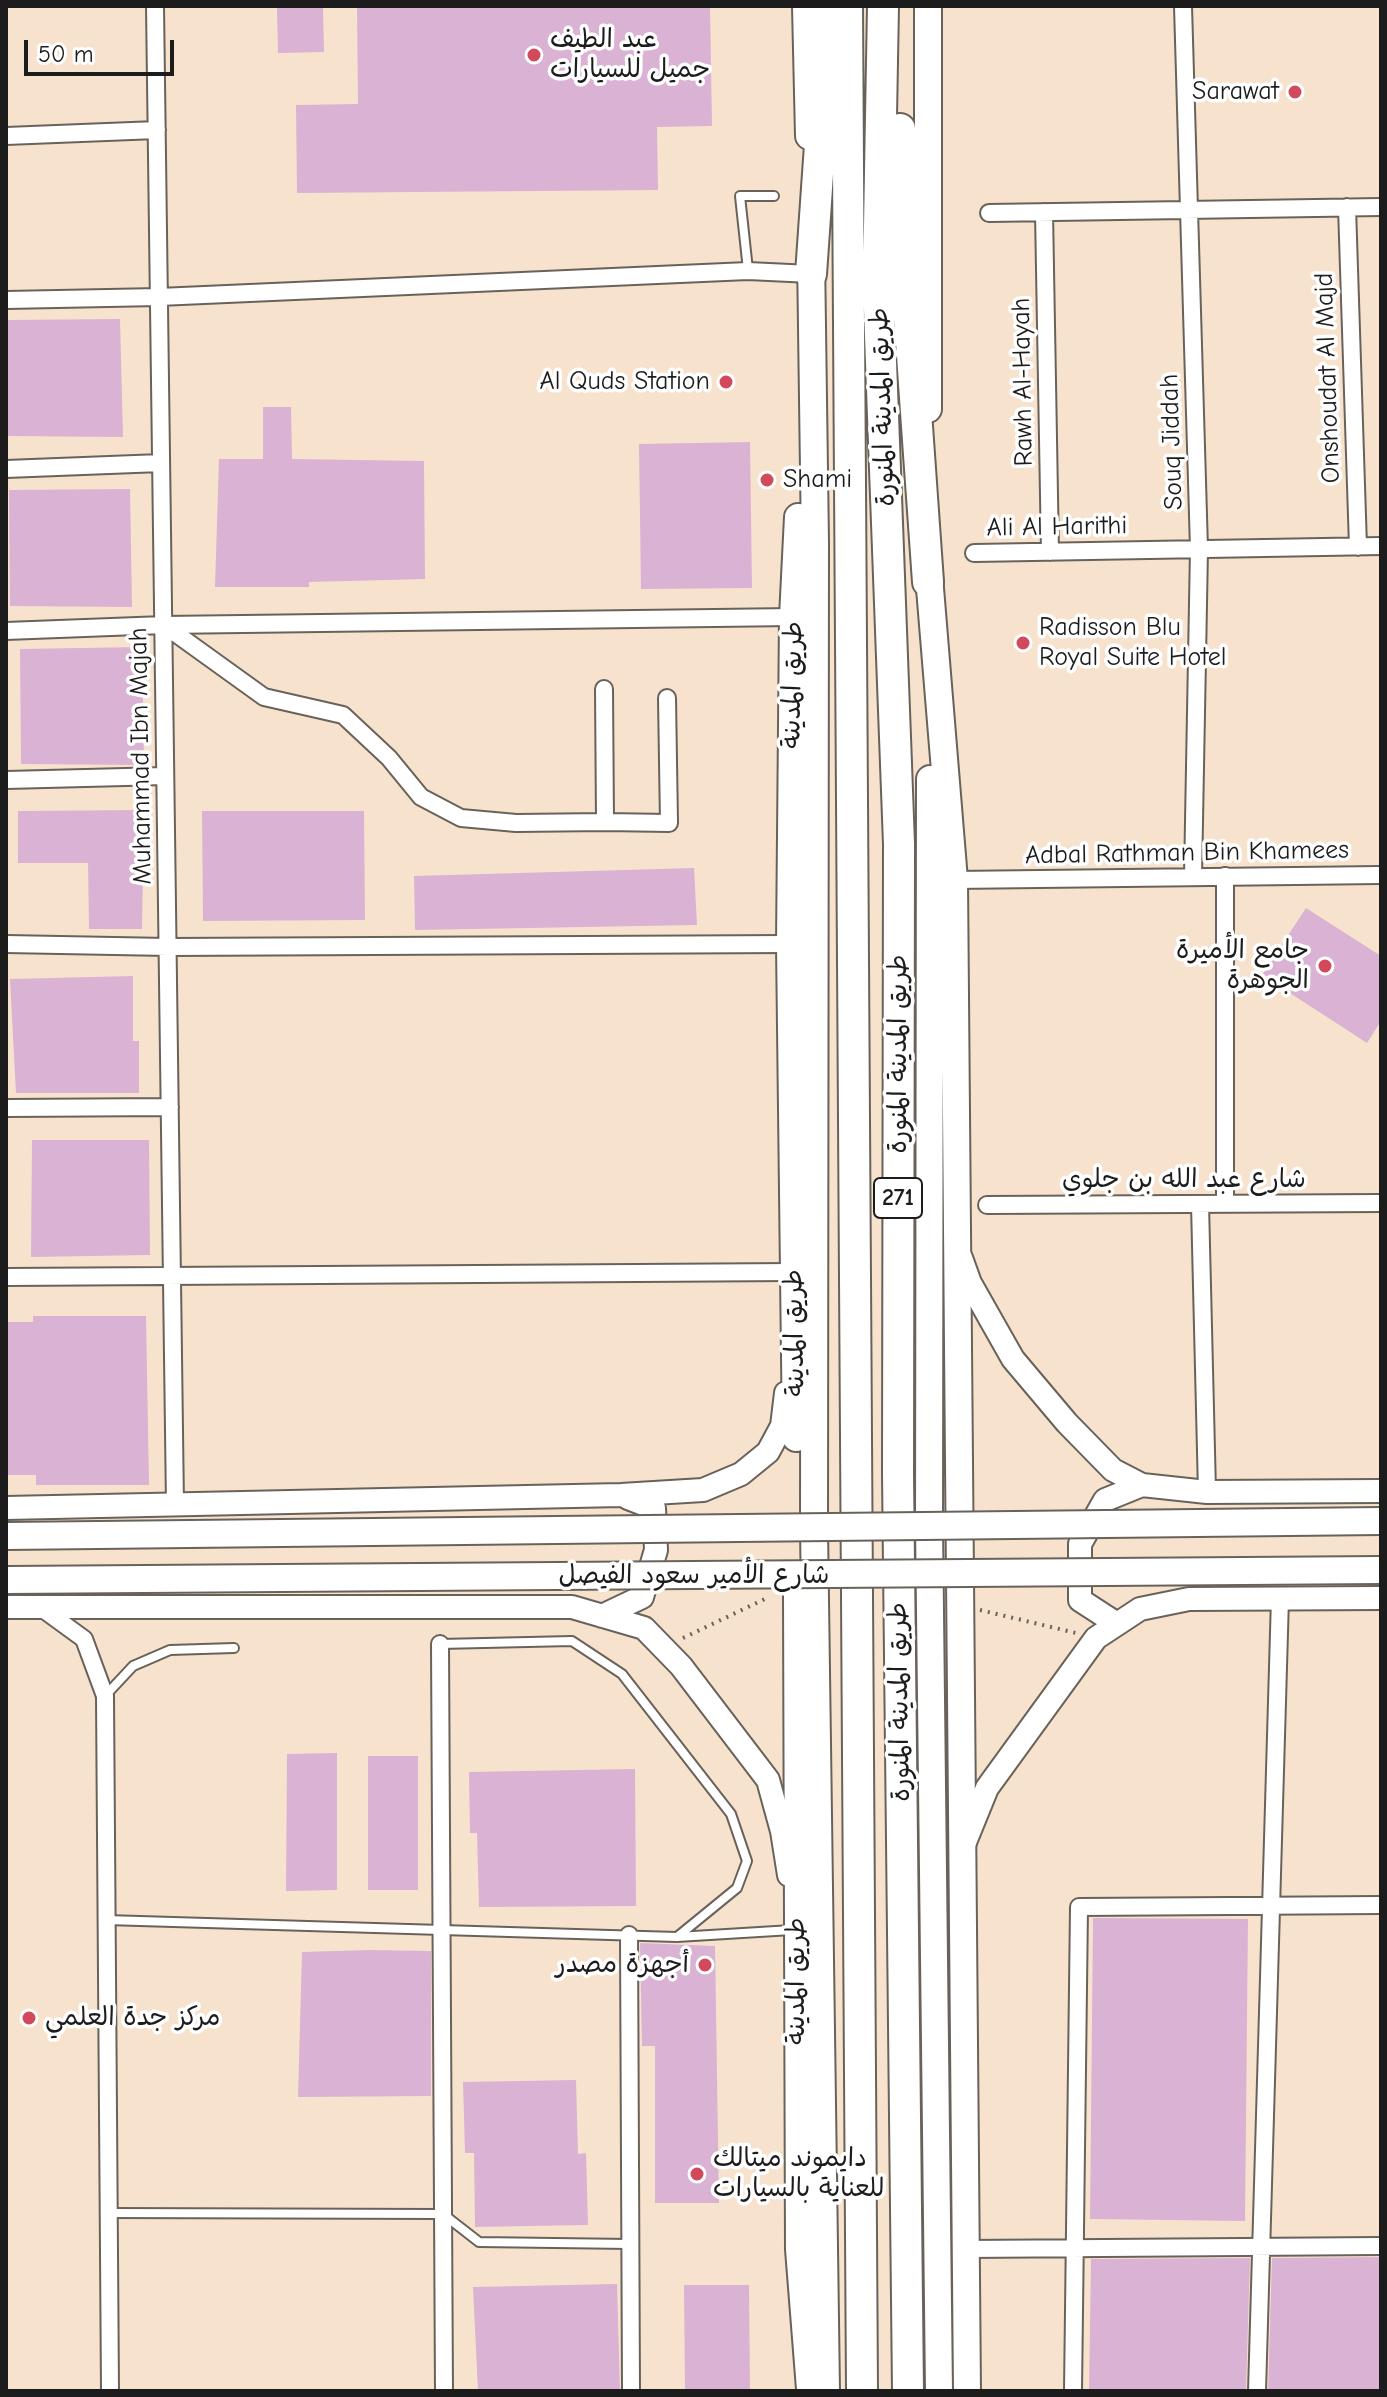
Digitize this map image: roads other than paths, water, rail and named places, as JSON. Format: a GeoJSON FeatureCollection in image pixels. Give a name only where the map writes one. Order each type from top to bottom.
{"type":"FeatureCollection","features":[{"type":"Feature","properties":{"kind":"highway"},"geometry":{"type":"LineString","coordinates":[[811,274],[830,6]]}},
{"type":"Feature","properties":{"kind":"highway","name":"طريق المدينة المنورة"},"geometry":{"type":"LineString","coordinates":[[847,6],[862,2391]]}},
{"type":"Feature","properties":{"kind":"highway","name":"طريق المدينة المنورة"},"geometry":{"type":"LineString","coordinates":[[883,6],[878,282],[899,844],[898,1473],[908,2391]]}},
{"type":"Feature","properties":{"kind":"highway"},"geometry":{"type":"LineString","coordinates":[[895,6],[904,242],[928,582]]}},
{"type":"Feature","properties":{"kind":"main road","name":"طريق المدينة"},"geometry":{"type":"LineString","coordinates":[[806,6],[815,874],[814,1528],[826,2391]]}},
{"type":"Feature","properties":{"kind":"main road"},"geometry":{"type":"LineString","coordinates":[[928,6],[929,1525],[939,2391]]}},
{"type":"Feature","properties":{"kind":"main road","name":"طريق المدينة"},"geometry":{"type":"LineString","coordinates":[[810,2391],[799,2249],[798,1493],[790,944],[793,617],[811,274]]}},
{"type":"Feature","properties":{"kind":"main road"},"geometry":{"type":"LineString","coordinates":[[928,582],[954,880],[954,1238],[967,2391]]}},
{"type":"Feature","properties":{"kind":"main road","name":"شارع الأمير سعود الفيصل"},"geometry":{"type":"LineString","coordinates":[[6,1536],[1381,1521]]}},
{"type":"Feature","properties":{"kind":"main road","name":"شارع الأمير سعود الفيصل"},"geometry":{"type":"LineString","coordinates":[[6,1580],[1381,1570]]}},
{"type":"Feature","properties":{"kind":"street","name":"Muhammad Ibn Majah"},"geometry":{"type":"LineString","coordinates":[[155,6],[175,1505]]}},
{"type":"Feature","properties":{"kind":"street","name":"Souq Jiddah"},"geometry":{"type":"LineString","coordinates":[[1183,6],[1199,549],[1193,876]]}},
{"type":"Feature","properties":{"kind":"street"},"geometry":{"type":"LineString","coordinates":[[6,136],[157,130]]}},
{"type":"Feature","properties":{"kind":"street","name":"Onshoudat Al Majd"},"geometry":{"type":"LineString","coordinates":[[1347,207],[1358,547]]}},
{"type":"Feature","properties":{"kind":"street"},"geometry":{"type":"LineString","coordinates":[[989,213],[1381,207]]}},
{"type":"Feature","properties":{"kind":"street","name":"Rawh Al-Hayah"},"geometry":{"type":"LineString","coordinates":[[1044,212],[1050,552]]}},
{"type":"Feature","properties":{"kind":"street"},"geometry":{"type":"LineString","coordinates":[[6,300],[159,297],[748,271],[811,274]]}},
{"type":"Feature","properties":{"kind":"street"},"geometry":{"type":"LineString","coordinates":[[6,469],[161,463]]}},
{"type":"Feature","properties":{"kind":"street","name":"Ali Al Harithi"},"geometry":{"type":"LineString","coordinates":[[974,553],[1381,546]]}},
{"type":"Feature","properties":{"kind":"street"},"geometry":{"type":"LineString","coordinates":[[6,631],[164,625],[793,617]]}},
{"type":"Feature","properties":{"kind":"street"},"geometry":{"type":"LineString","coordinates":[[164,625],[264,697],[343,715],[389,758],[421,797],[461,818],[516,823],[669,823],[667,698]]}},
{"type":"Feature","properties":{"kind":"street"},"geometry":{"type":"LineString","coordinates":[[604,689],[605,822]]}},
{"type":"Feature","properties":{"kind":"street"},"geometry":{"type":"LineString","coordinates":[[6,780],[165,776]]}},
{"type":"Feature","properties":{"kind":"street","name":"Adbal Rathman Bin Khamees"},"geometry":{"type":"LineString","coordinates":[[954,880],[1381,875]]}},
{"type":"Feature","properties":{"kind":"street"},"geometry":{"type":"LineString","coordinates":[[1225,876],[1225,1204]]}},
{"type":"Feature","properties":{"kind":"street"},"geometry":{"type":"LineString","coordinates":[[6,944],[168,947],[790,944]]}},
{"type":"Feature","properties":{"kind":"street"},"geometry":{"type":"LineString","coordinates":[[6,1108],[170,1107]]}},
{"type":"Feature","properties":{"kind":"street","name":"شارع عبد الله بن جلوي"},"geometry":{"type":"LineString","coordinates":[[987,1205],[1381,1203]]}},
{"type":"Feature","properties":{"kind":"street"},"geometry":{"type":"LineString","coordinates":[[1200,1204],[1207,1492]]}},
{"type":"Feature","properties":{"kind":"street"},"geometry":{"type":"LineString","coordinates":[[954,1238],[970,1283],[1013,1359],[1067,1423],[1113,1470],[1142,1485],[1207,1492],[1381,1491]]}},
{"type":"Feature","properties":{"kind":"street"},"geometry":{"type":"LineString","coordinates":[[6,1277],[172,1279],[793,1272],[782,1426],[768,1452],[741,1474],[703,1490],[621,1495],[6,1508]]}},
{"type":"Feature","properties":{"kind":"street"},"geometry":{"type":"LineString","coordinates":[[1117,1624],[1080,1600],[1080,1544],[1105,1500],[1142,1485]]}},
{"type":"Feature","properties":{"kind":"street"},"geometry":{"type":"LineString","coordinates":[[602,1616],[642,1597],[656,1550],[654,1508],[621,1495]]}},
{"type":"Feature","properties":{"kind":"street"},"geometry":{"type":"LineString","coordinates":[[1257,2391],[1258,2244],[1280,1598]]}},
{"type":"Feature","properties":{"kind":"street"},"geometry":{"type":"LineString","coordinates":[[963,1847],[987,1788],[1096,1638],[1140,1609],[1189,1599],[1381,1598]]}},
{"type":"Feature","properties":{"kind":"street"},"geometry":{"type":"LineString","coordinates":[[6,1607],[572,1607],[644,1628],[681,1666],[768,1780],[782,1831],[797,1930]]}},
{"type":"Feature","properties":{"kind":"street"},"geometry":{"type":"LineString","coordinates":[[39,1607],[84,1639],[105,1696],[110,2391]]}},
{"type":"Feature","properties":{"kind":"street"},"geometry":{"type":"LineString","coordinates":[[440,1644],[444,2391]]}},
{"type":"Feature","properties":{"kind":"street"},"geometry":{"type":"LineString","coordinates":[[1073,2391],[1079,1907],[1381,1905]]}},
{"type":"Feature","properties":{"kind":"street"},"geometry":{"type":"LineString","coordinates":[[629,1935],[631,2391]]}},
{"type":"Feature","properties":{"kind":"street"},"geometry":{"type":"LineString","coordinates":[[966,2249],[1258,2244],[1381,2246]]}},
{"type":"Feature","properties":{"kind":"lane"},"geometry":{"type":"LineString","coordinates":[[748,271],[740,196],[774,196]]}},
{"type":"Feature","properties":{"kind":"lane"},"geometry":{"type":"LineString","coordinates":[[440,1644],[572,1641],[622,1674],[731,1814],[747,1861],[737,1888],[677,1937]]}},
{"type":"Feature","properties":{"kind":"lane"},"geometry":{"type":"LineString","coordinates":[[105,1696],[133,1666],[170,1650],[234,1648]]}},
{"type":"Feature","properties":{"kind":"lane"},"geometry":{"type":"LineString","coordinates":[[106,1920],[677,1937],[797,1930]]}},
{"type":"Feature","properties":{"kind":"lane"},"geometry":{"type":"LineString","coordinates":[[108,2213],[443,2214],[479,2242],[630,2244]]}},
{"type":"Feature","properties":{"kind":"place","name":"عبد الطيف جميل للسيارات"},"geometry":{"type":"Point","coordinates":[534,55]}},
{"type":"Feature","properties":{"kind":"place","name":"Sarawat"},"geometry":{"type":"Point","coordinates":[1295,92]}},
{"type":"Feature","properties":{"kind":"place","name":"Al Quds Station"},"geometry":{"type":"Point","coordinates":[726,382]}},
{"type":"Feature","properties":{"kind":"place","name":"Shami"},"geometry":{"type":"Point","coordinates":[767,480]}},
{"type":"Feature","properties":{"kind":"place","name":"Radisson Blu Royal Suite Hotel"},"geometry":{"type":"Point","coordinates":[1023,643]}},
{"type":"Feature","properties":{"kind":"place","name":"جامع الأميرة الجوهرة"},"geometry":{"type":"Point","coordinates":[1325,966]}},
{"type":"Feature","properties":{"kind":"place","name":"أجهزة مصدر"},"geometry":{"type":"Point","coordinates":[705,1965]}},
{"type":"Feature","properties":{"kind":"place","name":"مركز جدة العلمي"},"geometry":{"type":"Point","coordinates":[29,2018]}},
{"type":"Feature","properties":{"kind":"place","name":"دايموند ميتالك للعناية بالسيارات"},"geometry":{"type":"Point","coordinates":[697,2174]}}]}
